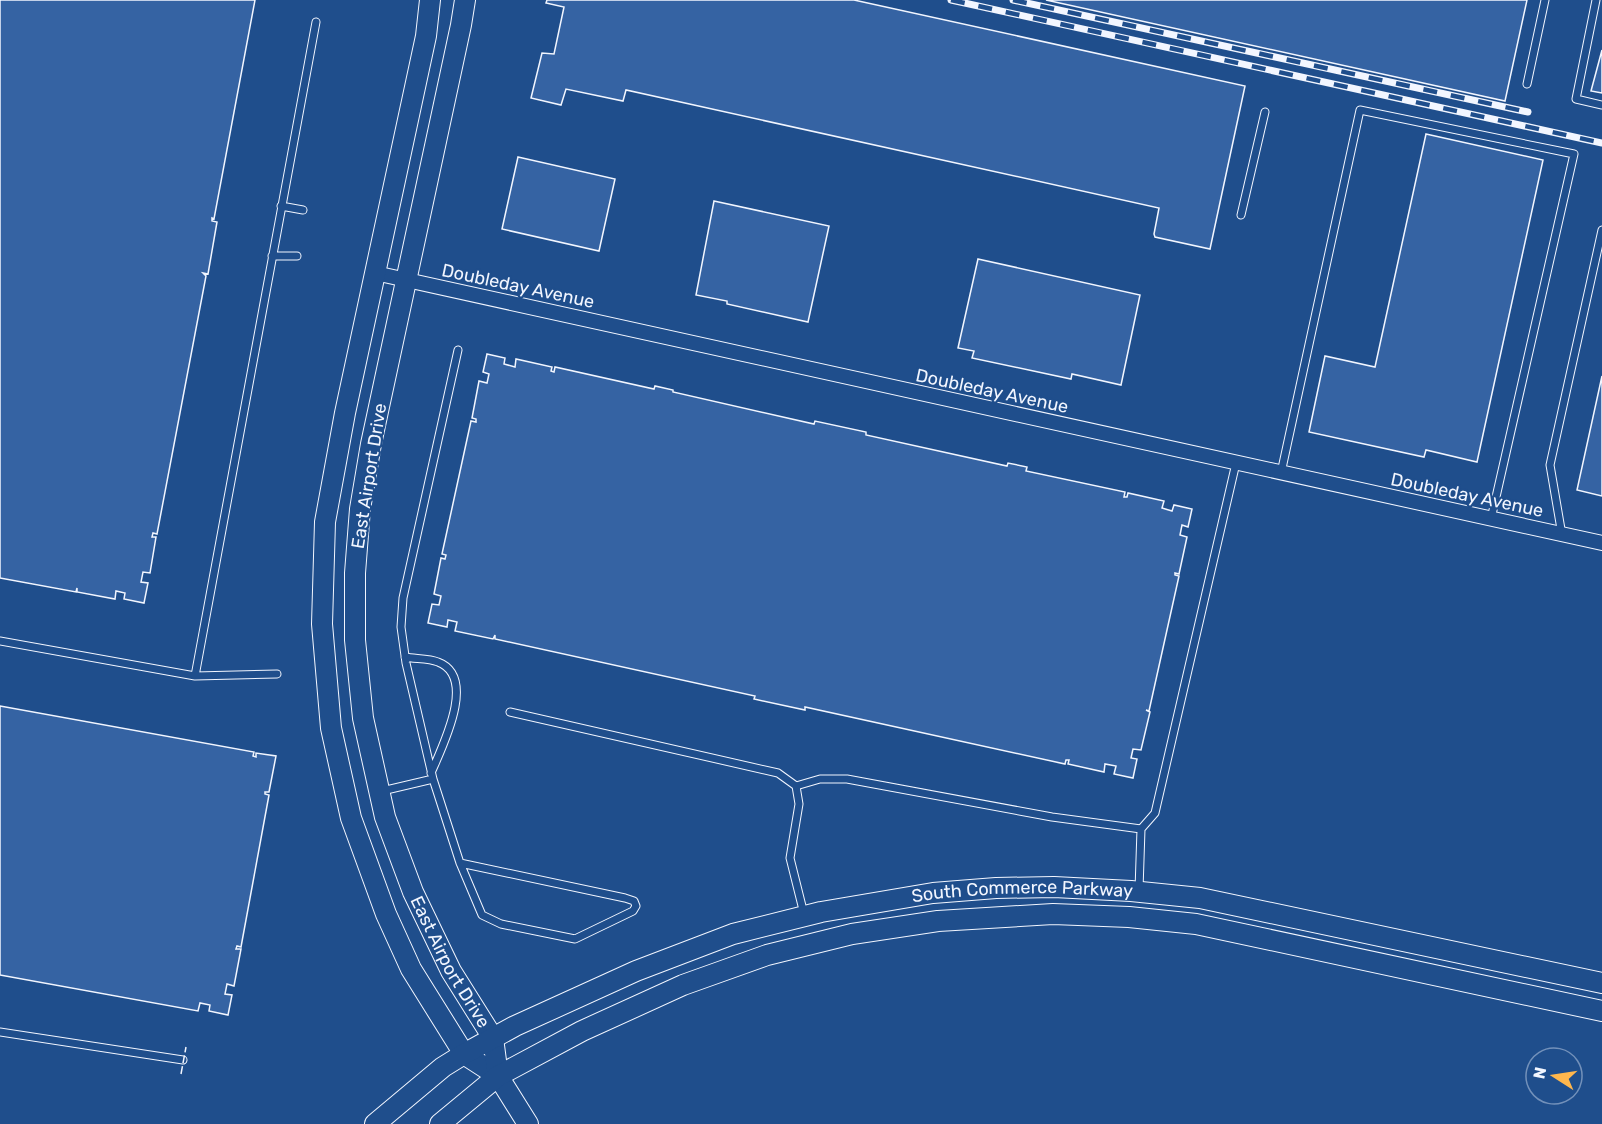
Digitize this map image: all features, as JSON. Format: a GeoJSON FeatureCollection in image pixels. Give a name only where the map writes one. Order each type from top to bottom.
{"type":"FeatureCollection","features":[{"type":"Feature","properties":{"kind":"main road","name":"East Airport Drive"},"geometry":{"type":"LineString","coordinates":[[430,0],[426,36],[345,413],[325,522],[322,624],[331,728],[351,818],[386,914],[411,969],[464,1054],[498,1076]]}},
{"type":"Feature","properties":{"kind":"main road","name":"East Airport Drive"},"geometry":{"type":"LineString","coordinates":[[465,0],[371,444],[360,509],[355,573],[356,640],[363,718],[385,817],[413,892],[452,971],[493,1038],[498,1076]]}},
{"type":"Feature","properties":{"kind":"main road","name":"South Commerce Parkway"},"geometry":{"type":"LineString","coordinates":[[464,1054],[493,1038],[636,971],[733,934],[805,916],[933,893],[986,889],[1054,887],[1200,898],[1602,983]]}},
{"type":"Feature","properties":{"kind":"main road","name":"South Commerce Parkway"},"geometry":{"type":"LineString","coordinates":[[498,1076],[582,1031],[683,985],[767,955],[852,934],[938,921],[1042,914],[1129,917],[1196,924],[1602,1011]]}},
{"type":"Feature","properties":{"kind":"main road","name":"East Airport Drive"},"geometry":{"type":"LineString","coordinates":[[375,1124],[443,1067],[464,1054]]}},
{"type":"Feature","properties":{"kind":"main road"},"geometry":{"type":"LineString","coordinates":[[441,1124],[498,1076],[528,1124]]}},
{"type":"Feature","properties":{"kind":"street","name":"Doubleday Avenue"},"geometry":{"type":"LineString","coordinates":[[375,273],[1602,543]]}},
{"type":"Feature","properties":{"kind":"lane"},"geometry":{"type":"LineString","coordinates":[[1527,84],[1545,0]]}},
{"type":"Feature","properties":{"kind":"lane"},"geometry":{"type":"LineString","coordinates":[[1596,0],[1576,99],[1602,105]]}},
{"type":"Feature","properties":{"kind":"lane"},"geometry":{"type":"LineString","coordinates":[[195,676],[316,22]]}},
{"type":"Feature","properties":{"kind":"lane"},"geometry":{"type":"LineString","coordinates":[[1281,473],[1360,110],[1574,154],[1491,519]]}},
{"type":"Feature","properties":{"kind":"lane"},"geometry":{"type":"LineString","coordinates":[[1241,214],[1264,112]]}},
{"type":"Feature","properties":{"kind":"lane"},"geometry":{"type":"LineString","coordinates":[[282,206],[303,210]]}},
{"type":"Feature","properties":{"kind":"lane"},"geometry":{"type":"LineString","coordinates":[[1562,535],[1550,465],[1602,230]]}},
{"type":"Feature","properties":{"kind":"lane"},"geometry":{"type":"LineString","coordinates":[[272,256],[297,256]]}},
{"type":"Feature","properties":{"kind":"lane"},"geometry":{"type":"LineString","coordinates":[[458,350],[403,598],[401,627],[405,657],[432,776],[460,863],[482,915],[501,924],[575,939],[633,911],[636,906],[634,901],[625,898],[460,863]]}},
{"type":"Feature","properties":{"kind":"lane"},"geometry":{"type":"LineString","coordinates":[[1138,892],[1141,829],[1155,813],[1236,463]]}},
{"type":"Feature","properties":{"kind":"lane"},"geometry":{"type":"LineString","coordinates":[[0,640],[195,676],[277,674]]}},
{"type":"Feature","properties":{"kind":"lane"},"geometry":{"type":"LineString","coordinates":[[405,657],[439,662],[452,671],[457,681],[455,707],[448,734],[432,776]]}},
{"type":"Feature","properties":{"kind":"lane"},"geometry":{"type":"LineString","coordinates":[[510,712],[778,773],[796,786],[799,804],[790,858],[805,916]]}},
{"type":"Feature","properties":{"kind":"lane"},"geometry":{"type":"LineString","coordinates":[[379,791],[432,776]]}},
{"type":"Feature","properties":{"kind":"lane"},"geometry":{"type":"LineString","coordinates":[[796,786],[820,779],[847,780],[1052,817],[1141,829]]}},
{"type":"Feature","properties":{"kind":"lane"},"geometry":{"type":"LineString","coordinates":[[0,1032],[183,1060]]}},
{"type":"Feature","properties":{"kind":"building"},"geometry":{"type":"Polygon","coordinates":[[[0,0],[255,0],[214,219],[212,218],[212,221],[217,222],[208,274],[203,273],[206,276],[157,534],[153,533],[152,537],[156,537],[150,573],[143,572],[141,582],[148,583],[144,603],[124,599],[125,593],[116,591],[115,599],[77,592],[77,588],[76,592],[0,578],[0,0]]]}},
{"type":"Feature","properties":{"kind":"building"},"geometry":{"type":"Polygon","coordinates":[[[547,0],[854,0],[1245,86],[1210,249],[1155,237],[1159,208],[626,90],[623,101],[566,89],[561,105],[531,98],[542,53],[554,54],[564,7],[546,3],[547,0]]]}},
{"type":"Feature","properties":{"kind":"building"},"geometry":{"type":"Polygon","coordinates":[[[1046,0],[1527,0],[1505,101],[1046,0]]]}},
{"type":"Feature","properties":{"kind":"building"},"geometry":{"type":"Polygon","coordinates":[[[1602,50],[1602,93],[1591,91],[1602,50]]]}},
{"type":"Feature","properties":{"kind":"building"},"geometry":{"type":"Polygon","coordinates":[[[1426,134],[1543,160],[1477,462],[1426,450],[1424,457],[1309,432],[1325,356],[1375,367],[1426,134]]]}},
{"type":"Feature","properties":{"kind":"building"},"geometry":{"type":"Polygon","coordinates":[[[518,157],[615,179],[599,251],[502,229],[518,157]]]}},
{"type":"Feature","properties":{"kind":"building"},"geometry":{"type":"Polygon","coordinates":[[[714,201],[829,226],[808,322],[696,295],[714,201]]]}},
{"type":"Feature","properties":{"kind":"building"},"geometry":{"type":"Polygon","coordinates":[[[978,259],[1140,295],[1121,385],[1072,374],[1071,379],[972,358],[974,351],[958,348],[978,259]]]}},
{"type":"Feature","properties":{"kind":"building"},"geometry":{"type":"Polygon","coordinates":[[[487,354],[505,358],[504,364],[515,367],[516,359],[552,367],[551,371],[554,372],[555,367],[654,389],[655,386],[814,424],[815,421],[866,432],[866,435],[1007,466],[1008,463],[1027,467],[1026,471],[1125,492],[1124,497],[1127,497],[1128,493],[1164,501],[1162,508],[1172,511],[1174,505],[1192,509],[1188,527],[1182,525],[1180,535],[1187,537],[1179,574],[1175,573],[1179,576],[1149,711],[1146,710],[1150,712],[1141,750],[1133,749],[1131,758],[1137,759],[1133,778],[1114,774],[1116,766],[1105,764],[1104,772],[1068,764],[1069,760],[1066,760],[1065,764],[805,707],[805,710],[754,699],[755,696],[495,639],[495,635],[493,639],[455,631],[457,622],[448,620],[447,627],[428,623],[432,604],[439,605],[441,596],[434,594],[441,558],[445,559],[446,555],[442,554],[471,421],[476,422],[476,419],[472,418],[479,381],[487,383],[489,374],[483,372],[487,354]]]}},
{"type":"Feature","properties":{"kind":"building"},"geometry":{"type":"Polygon","coordinates":[[[1602,376],[1602,496],[1577,490],[1602,376]]]}},
{"type":"Feature","properties":{"kind":"building"},"geometry":{"type":"Polygon","coordinates":[[[0,706],[254,752],[253,756],[256,757],[256,753],[276,756],[269,792],[265,792],[269,795],[241,947],[237,946],[236,949],[241,949],[234,986],[227,984],[225,994],[232,995],[228,1015],[209,1011],[210,1005],[200,1003],[198,1011],[0,975],[0,706]]]}},
{"type":"Feature","properties":{"kind":"railway"},"geometry":{"type":"LineString","coordinates":[[951,0],[1602,143]]}},
{"type":"Feature","properties":{"kind":"railway"},"geometry":{"type":"LineString","coordinates":[[1013,0],[1528,112]]}},
{"type":"Feature","properties":{"kind":"fence"},"geometry":{"type":"LineString","coordinates":[[181,1074],[186,1047]]}}]}
